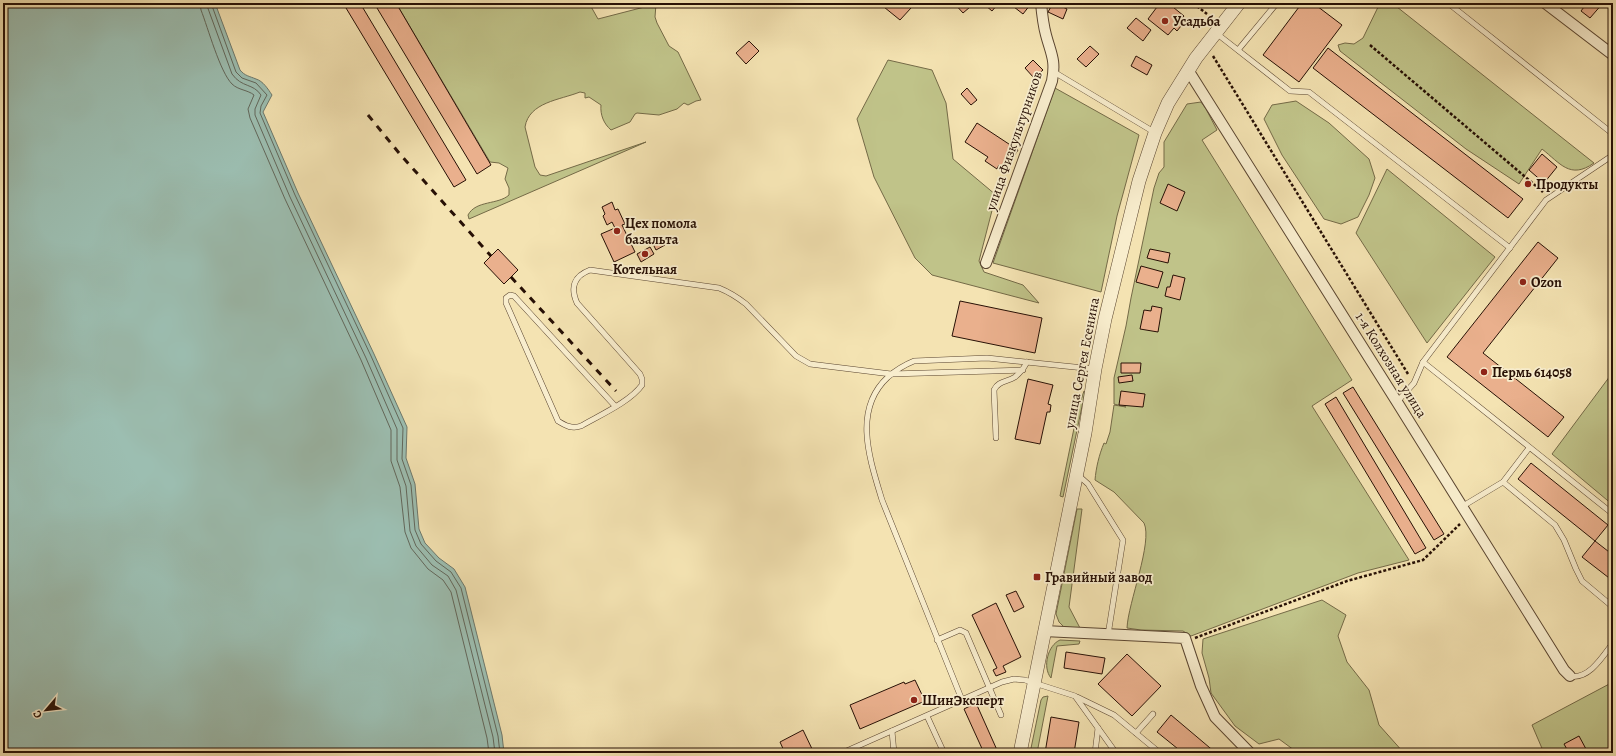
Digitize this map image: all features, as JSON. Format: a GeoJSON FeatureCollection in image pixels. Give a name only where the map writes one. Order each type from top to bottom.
{"type":"FeatureCollection","features":[{"type":"Feature","properties":{"kind":"street","name":"улица Физкультурников"},"geometry":{"type":"LineString","coordinates":[[986,263],[1054,72],[1053,57],[1046,35],[1041,3]]}},
{"type":"Feature","properties":{"kind":"street","name":"улица Сергея Есенина"},"geometry":{"type":"LineString","coordinates":[[1020,753],[1085,433],[1095,369],[1105,319],[1133,204],[1155,133],[1168,103],[1188,70],[1215,32],[1239,3]]}},
{"type":"Feature","properties":{"kind":"street"},"geometry":{"type":"LineString","coordinates":[[1552,5],[1613,55]]}},
{"type":"Feature","properties":{"kind":"street","name":"1-я Колхозная улица"},"geometry":{"type":"LineString","coordinates":[[1188,70],[1463,506],[1560,664],[1570,676]]}},
{"type":"Feature","properties":{"kind":"street"},"geometry":{"type":"LineString","coordinates":[[1044,631],[1185,638],[1201,686],[1215,717],[1250,753]]}},
{"type":"Feature","properties":{"kind":"lane"},"geometry":{"type":"LineString","coordinates":[[1238,50],[1277,3]]}},
{"type":"Feature","properties":{"kind":"lane"},"geometry":{"type":"LineString","coordinates":[[1448,3],[1613,134]]}},
{"type":"Feature","properties":{"kind":"lane"},"geometry":{"type":"LineString","coordinates":[[1215,32],[1290,91],[1309,92],[1510,248]]}},
{"type":"Feature","properties":{"kind":"lane"},"geometry":{"type":"LineString","coordinates":[[1054,72],[1155,133]]}},
{"type":"Feature","properties":{"kind":"lane"},"geometry":{"type":"LineString","coordinates":[[1397,402],[1414,383],[1423,362],[1546,200],[1613,155]]}},
{"type":"Feature","properties":{"kind":"lane"},"geometry":{"type":"LineString","coordinates":[[615,406],[514,296],[510,295],[506,298],[506,303],[558,421],[569,427],[575,428],[615,406],[638,391],[642,385],[640,374],[577,303],[573,293],[575,281],[578,276],[590,270],[719,288],[737,297],[746,304],[796,356],[802,360],[814,364],[891,374],[1023,370]]}},
{"type":"Feature","properties":{"kind":"lane"},"geometry":{"type":"LineString","coordinates":[[962,700],[882,500],[867,437],[867,420],[873,395],[891,374],[903,365],[914,361],[987,358],[1095,369]]}},
{"type":"Feature","properties":{"kind":"lane"},"geometry":{"type":"LineString","coordinates":[[996,438],[994,390],[1000,383],[1014,377],[1023,370],[1027,362]]}},
{"type":"Feature","properties":{"kind":"lane"},"geometry":{"type":"LineString","coordinates":[[1423,362],[1613,514]]}},
{"type":"Feature","properties":{"kind":"lane"},"geometry":{"type":"LineString","coordinates":[[1463,506],[1503,482],[1529,448]]}},
{"type":"Feature","properties":{"kind":"lane"},"geometry":{"type":"LineString","coordinates":[[1077,473],[1088,484],[1123,540],[1108,635]]}},
{"type":"Feature","properties":{"kind":"lane"},"geometry":{"type":"LineString","coordinates":[[1503,482],[1555,525],[1564,540],[1582,581],[1613,607]]}},
{"type":"Feature","properties":{"kind":"lane"},"geometry":{"type":"LineString","coordinates":[[937,640],[960,630],[964,631],[1001,716]]}},
{"type":"Feature","properties":{"kind":"lane"},"geometry":{"type":"LineString","coordinates":[[1570,676],[1581,676],[1593,668],[1613,643]]}},
{"type":"Feature","properties":{"kind":"lane"},"geometry":{"type":"LineString","coordinates":[[842,753],[1002,682],[1014,680],[1034,682],[1075,696],[1114,715],[1160,753]]}},
{"type":"Feature","properties":{"kind":"lane"},"geometry":{"type":"LineString","coordinates":[[1075,696],[1116,753]]}},
{"type":"Feature","properties":{"kind":"lane"},"geometry":{"type":"LineString","coordinates":[[1136,733],[1153,714]]}},
{"type":"Feature","properties":{"kind":"lane"},"geometry":{"type":"LineString","coordinates":[[927,716],[944,753]]}},
{"type":"Feature","properties":{"kind":"lane"},"geometry":{"type":"LineString","coordinates":[[1095,753],[1098,728]]}},
{"type":"Feature","properties":{"kind":"lane"},"geometry":{"type":"LineString","coordinates":[[892,731],[894,753]]}},
{"type":"Feature","properties":{"kind":"path"},"geometry":{"type":"LineString","coordinates":[[1193,3],[1207,14]]}},
{"type":"Feature","properties":{"kind":"path"},"geometry":{"type":"LineString","coordinates":[[1370,45],[1549,198]]}},
{"type":"Feature","properties":{"kind":"path"},"geometry":{"type":"LineString","coordinates":[[1213,56],[1414,383]]}},
{"type":"Feature","properties":{"kind":"path"},"geometry":{"type":"LineString","coordinates":[[1185,638],[1192,639],[1347,581],[1423,560],[1451,532],[1469,517]]}},
{"type":"Feature","properties":{"kind":"green space"},"geometry":{"type":"Polygon","coordinates":[[[396,3],[439,3],[445,7],[460,3],[589,3],[598,19],[656,4],[655,17],[657,23],[669,46],[678,52],[701,100],[688,105],[684,103],[677,109],[659,115],[637,113],[630,122],[611,130],[603,119],[601,105],[589,97],[585,98],[585,93],[580,92],[546,103],[532,112],[525,127],[535,167],[540,175],[546,176],[646,142],[469,219],[468,215],[476,207],[499,200],[509,195],[509,188],[505,179],[508,168],[499,163],[490,162],[396,3]]]}},
{"type":"Feature","properties":{"kind":"green space"},"geometry":{"type":"Polygon","coordinates":[[[1380,3],[1392,3],[1594,163],[1586,168],[1572,170],[1560,164],[1542,149],[1519,184],[1466,149],[1340,51],[1338,45],[1345,43],[1354,44],[1363,38],[1380,3]]]}},
{"type":"Feature","properties":{"kind":"green space"},"geometry":{"type":"Polygon","coordinates":[[[888,60],[932,70],[946,103],[953,159],[996,195],[979,261],[984,272],[1023,285],[1039,303],[932,275],[915,258],[874,177],[857,119],[888,60]]]}},
{"type":"Feature","properties":{"kind":"green space"},"geometry":{"type":"Polygon","coordinates":[[[1055,88],[1139,135],[1117,216],[1101,292],[993,263],[1055,88]]]}},
{"type":"Feature","properties":{"kind":"green space"},"geometry":{"type":"Polygon","coordinates":[[[1296,101],[1329,123],[1369,159],[1375,178],[1369,195],[1358,217],[1341,224],[1324,219],[1282,155],[1264,119],[1272,105],[1296,101]]]}},
{"type":"Feature","properties":{"kind":"green space"},"geometry":{"type":"Polygon","coordinates":[[[1201,102],[1217,130],[1202,140],[1352,380],[1312,406],[1409,560],[1358,573],[1191,636],[1183,631],[1141,630],[1127,628],[1128,617],[1143,558],[1146,532],[1144,523],[1114,492],[1095,480],[1101,452],[1104,443],[1106,444],[1110,432],[1114,405],[1126,407],[1114,404],[1114,378],[1154,188],[1159,173],[1164,167],[1164,142],[1187,104],[1201,102]]]}},
{"type":"Feature","properties":{"kind":"green space"},"geometry":{"type":"Polygon","coordinates":[[[1387,169],[1495,257],[1427,343],[1356,233],[1387,169]]]}},
{"type":"Feature","properties":{"kind":"green space"},"geometry":{"type":"Polygon","coordinates":[[[1613,372],[1613,505],[1552,454],[1613,372]]]}},
{"type":"Feature","properties":{"kind":"green space"},"geometry":{"type":"Polygon","coordinates":[[[1084,391],[1063,497],[1060,496],[1078,409],[1084,391]]]}},
{"type":"Feature","properties":{"kind":"green space"},"geometry":{"type":"Polygon","coordinates":[[[1077,509],[1082,509],[1069,607],[1080,628],[1064,627],[1059,622],[1056,614],[1077,509]]]}},
{"type":"Feature","properties":{"kind":"green space"},"geometry":{"type":"Polygon","coordinates":[[[1322,600],[1346,615],[1338,636],[1347,662],[1369,690],[1379,725],[1404,753],[1298,753],[1279,739],[1259,744],[1235,726],[1211,693],[1209,678],[1202,653],[1203,639],[1322,600]]]}},
{"type":"Feature","properties":{"kind":"green space"},"geometry":{"type":"Polygon","coordinates":[[[1060,640],[1080,641],[1079,644],[1057,646],[1051,678],[1047,668],[1048,657],[1052,646],[1060,640]]]}},
{"type":"Feature","properties":{"kind":"green space"},"geometry":{"type":"Polygon","coordinates":[[[1613,682],[1613,753],[1544,753],[1532,725],[1613,682]]]}},
{"type":"Feature","properties":{"kind":"green space"},"geometry":{"type":"Polygon","coordinates":[[[1048,696],[1037,753],[1030,753],[1041,700],[1043,697],[1048,696]]]}},
{"type":"Feature","properties":{"kind":"water"},"geometry":{"type":"Polygon","coordinates":[[[3,3],[215,3],[240,70],[245,75],[259,80],[272,95],[263,112],[298,193],[407,427],[406,458],[415,484],[419,529],[425,543],[439,558],[454,569],[465,587],[502,735],[504,753],[3,753],[3,3]]]}},
{"type":"Feature","properties":{"kind":"building"},"geometry":{"type":"Polygon","coordinates":[[[343,3],[360,3],[466,180],[454,187],[343,3]]]}},
{"type":"Feature","properties":{"kind":"building"},"geometry":{"type":"Polygon","coordinates":[[[374,3],[396,3],[491,165],[477,174],[374,3]]]}},
{"type":"Feature","properties":{"kind":"building"},"geometry":{"type":"Polygon","coordinates":[[[879,3],[906,3],[911,8],[900,20],[879,3]]]}},
{"type":"Feature","properties":{"kind":"building"},"geometry":{"type":"Polygon","coordinates":[[[954,3],[967,3],[970,7],[963,13],[954,3]]]}},
{"type":"Feature","properties":{"kind":"building"},"geometry":{"type":"Polygon","coordinates":[[[987,3],[994,3],[997,5],[992,11],[985,5],[987,3]]]}},
{"type":"Feature","properties":{"kind":"building"},"geometry":{"type":"Polygon","coordinates":[[[1018,3],[1027,3],[1030,5],[1023,14],[1014,7],[1018,3]]]}},
{"type":"Feature","properties":{"kind":"building"},"geometry":{"type":"Polygon","coordinates":[[[1053,3],[1063,3],[1061,6],[1067,9],[1063,19],[1048,12],[1053,3]]]}},
{"type":"Feature","properties":{"kind":"building","name":"Усадьба"},"geometry":{"type":"Polygon","coordinates":[[[1160,3],[1168,3],[1184,16],[1178,23],[1181,26],[1177,31],[1174,28],[1168,35],[1148,19],[1160,3]]]}},
{"type":"Feature","properties":{"kind":"building"},"geometry":{"type":"Polygon","coordinates":[[[1302,3],[1313,3],[1342,25],[1299,82],[1263,55],[1302,3]]]}},
{"type":"Feature","properties":{"kind":"building"},"geometry":{"type":"Polygon","coordinates":[[[1587,3],[1603,3],[1590,18],[1581,11],[1587,3]]]}},
{"type":"Feature","properties":{"kind":"building"},"geometry":{"type":"Polygon","coordinates":[[[1136,18],[1151,30],[1143,41],[1127,28],[1136,18]]]}},
{"type":"Feature","properties":{"kind":"building"},"geometry":{"type":"Polygon","coordinates":[[[749,41],[759,51],[746,64],[736,53],[749,41]]]}},
{"type":"Feature","properties":{"kind":"building"},"geometry":{"type":"Polygon","coordinates":[[[1090,46],[1099,54],[1086,67],[1077,59],[1090,46]]]}},
{"type":"Feature","properties":{"kind":"building"},"geometry":{"type":"Polygon","coordinates":[[[1328,48],[1523,199],[1508,218],[1313,68],[1328,48]]]}},
{"type":"Feature","properties":{"kind":"building"},"geometry":{"type":"Polygon","coordinates":[[[1136,56],[1152,65],[1147,75],[1131,66],[1136,56]]]}},
{"type":"Feature","properties":{"kind":"building"},"geometry":{"type":"Polygon","coordinates":[[[1033,60],[1043,70],[1034,78],[1025,68],[1033,60]]]}},
{"type":"Feature","properties":{"kind":"building"},"geometry":{"type":"Polygon","coordinates":[[[967,88],[977,100],[971,105],[961,94],[967,88]]]}},
{"type":"Feature","properties":{"kind":"building"},"geometry":{"type":"Polygon","coordinates":[[[977,123],[1018,150],[1005,169],[999,165],[997,169],[985,161],[988,157],[965,142],[977,123]]]}},
{"type":"Feature","properties":{"kind":"building"},"geometry":{"type":"Polygon","coordinates":[[[1542,154],[1557,167],[1544,183],[1529,170],[1542,154]]]}},
{"type":"Feature","properties":{"kind":"building"},"geometry":{"type":"Polygon","coordinates":[[[1168,184],[1185,192],[1177,211],[1160,203],[1168,184]]]}},
{"type":"Feature","properties":{"kind":"building","name":"Цех помола базальта"},"geometry":{"type":"Polygon","coordinates":[[[612,202],[615,210],[618,209],[625,224],[622,225],[635,252],[614,262],[601,234],[615,228],[612,222],[607,225],[603,216],[605,214],[602,207],[612,202]]]}},
{"type":"Feature","properties":{"kind":"building"},"geometry":{"type":"Polygon","coordinates":[[[662,239],[665,245],[656,250],[653,244],[662,239]]]}},
{"type":"Feature","properties":{"kind":"building"},"geometry":{"type":"Polygon","coordinates":[[[1538,242],[1558,258],[1483,353],[1564,417],[1548,437],[1447,357],[1538,242]]]}},
{"type":"Feature","properties":{"kind":"building","name":"Котельная"},"geometry":{"type":"Polygon","coordinates":[[[650,247],[654,254],[641,262],[637,254],[650,247]]]}},
{"type":"Feature","properties":{"kind":"building"},"geometry":{"type":"Polygon","coordinates":[[[498,249],[518,270],[504,284],[484,263],[498,249]]]}},
{"type":"Feature","properties":{"kind":"building"},"geometry":{"type":"Polygon","coordinates":[[[1150,249],[1170,253],[1168,263],[1147,258],[1150,249]]]}},
{"type":"Feature","properties":{"kind":"building"},"geometry":{"type":"Polygon","coordinates":[[[1141,266],[1163,272],[1158,288],[1136,282],[1141,266]]]}},
{"type":"Feature","properties":{"kind":"building"},"geometry":{"type":"Polygon","coordinates":[[[1173,275],[1185,278],[1180,300],[1165,296],[1167,287],[1170,287],[1173,275]]]}},
{"type":"Feature","properties":{"kind":"building"},"geometry":{"type":"Polygon","coordinates":[[[960,301],[1042,318],[1035,353],[952,336],[960,301]]]}},
{"type":"Feature","properties":{"kind":"building"},"geometry":{"type":"Polygon","coordinates":[[[1152,306],[1162,308],[1158,332],[1140,329],[1144,310],[1151,311],[1152,306]]]}},
{"type":"Feature","properties":{"kind":"building"},"geometry":{"type":"Polygon","coordinates":[[[1121,363],[1141,363],[1140,373],[1121,373],[1121,363]]]}},
{"type":"Feature","properties":{"kind":"building"},"geometry":{"type":"Polygon","coordinates":[[[1132,375],[1133,381],[1119,383],[1118,377],[1132,375]]]}},
{"type":"Feature","properties":{"kind":"building"},"geometry":{"type":"Polygon","coordinates":[[[1028,379],[1053,385],[1048,404],[1051,405],[1050,412],[1047,412],[1040,444],[1015,439],[1028,379]]]}},
{"type":"Feature","properties":{"kind":"building"},"geometry":{"type":"Polygon","coordinates":[[[1353,387],[1444,534],[1434,540],[1343,393],[1353,387]]]}},
{"type":"Feature","properties":{"kind":"building"},"geometry":{"type":"Polygon","coordinates":[[[1121,391],[1145,394],[1143,407],[1119,405],[1121,391]]]}},
{"type":"Feature","properties":{"kind":"building"},"geometry":{"type":"Polygon","coordinates":[[[1336,397],[1426,548],[1415,554],[1325,404],[1336,397]]]}},
{"type":"Feature","properties":{"kind":"building"},"geometry":{"type":"Polygon","coordinates":[[[1531,463],[1608,525],[1595,541],[1518,479],[1531,463]]]}},
{"type":"Feature","properties":{"kind":"building"},"geometry":{"type":"Polygon","coordinates":[[[1595,541],[1613,555],[1613,581],[1582,557],[1595,541]]]}},
{"type":"Feature","properties":{"kind":"building"},"geometry":{"type":"Polygon","coordinates":[[[1016,591],[1024,607],[1014,612],[1006,595],[1016,591]]]}},
{"type":"Feature","properties":{"kind":"building"},"geometry":{"type":"Polygon","coordinates":[[[996,603],[1021,657],[1003,666],[1006,672],[996,676],[993,670],[997,668],[972,615],[996,603]]]}},
{"type":"Feature","properties":{"kind":"building"},"geometry":{"type":"Polygon","coordinates":[[[1066,652],[1105,658],[1102,674],[1064,668],[1066,652]]]}},
{"type":"Feature","properties":{"kind":"building"},"geometry":{"type":"Polygon","coordinates":[[[1127,654],[1161,686],[1132,716],[1098,684],[1127,654]]]}},
{"type":"Feature","properties":{"kind":"building"},"geometry":{"type":"Polygon","coordinates":[[[915,680],[925,701],[860,729],[850,705],[904,682],[905,684],[915,680]]]}},
{"type":"Feature","properties":{"kind":"building"},"geometry":{"type":"Polygon","coordinates":[[[976,703],[997,750],[992,753],[984,753],[964,709],[976,703]]]}},
{"type":"Feature","properties":{"kind":"building"},"geometry":{"type":"Polygon","coordinates":[[[1171,715],[1216,753],[1183,753],[1157,732],[1171,715]]]}},
{"type":"Feature","properties":{"kind":"building"},"geometry":{"type":"Polygon","coordinates":[[[1051,717],[1079,722],[1074,753],[1045,753],[1051,717]]]}},
{"type":"Feature","properties":{"kind":"building"},"geometry":{"type":"Polygon","coordinates":[[[803,730],[814,753],[785,753],[780,742],[803,730]]]}},
{"type":"Feature","properties":{"kind":"building"},"geometry":{"type":"Polygon","coordinates":[[[1579,736],[1586,749],[1578,753],[1569,753],[1564,744],[1579,736]]]}},
{"type":"Feature","properties":{"kind":"railway"},"geometry":{"type":"LineString","coordinates":[[368,115],[399,153],[491,256]]}},
{"type":"Feature","properties":{"kind":"railway"},"geometry":{"type":"LineString","coordinates":[[511,277],[616,391]]}},
{"type":"Feature","properties":{"kind":"place","name":"Усадьба"},"geometry":{"type":"Point","coordinates":[1165,21]}},
{"type":"Feature","properties":{"kind":"place","name":"Продукты"},"geometry":{"type":"Point","coordinates":[1528,184]}},
{"type":"Feature","properties":{"kind":"place","name":"Цех помола базальта"},"geometry":{"type":"Point","coordinates":[617,231]}},
{"type":"Feature","properties":{"kind":"place","name":"Котельная"},"geometry":{"type":"Point","coordinates":[645,254]}},
{"type":"Feature","properties":{"kind":"place","name":"Ozon"},"geometry":{"type":"Point","coordinates":[1523,282]}},
{"type":"Feature","properties":{"kind":"place","name":"Пермь 614058"},"geometry":{"type":"Point","coordinates":[1484,372]}},
{"type":"Feature","properties":{"kind":"place","name":"Гравийный завод"},"geometry":{"type":"Point","coordinates":[1037,577]}},
{"type":"Feature","properties":{"kind":"place","name":"ШинЭксперт"},"geometry":{"type":"Point","coordinates":[914,700]}}]}
